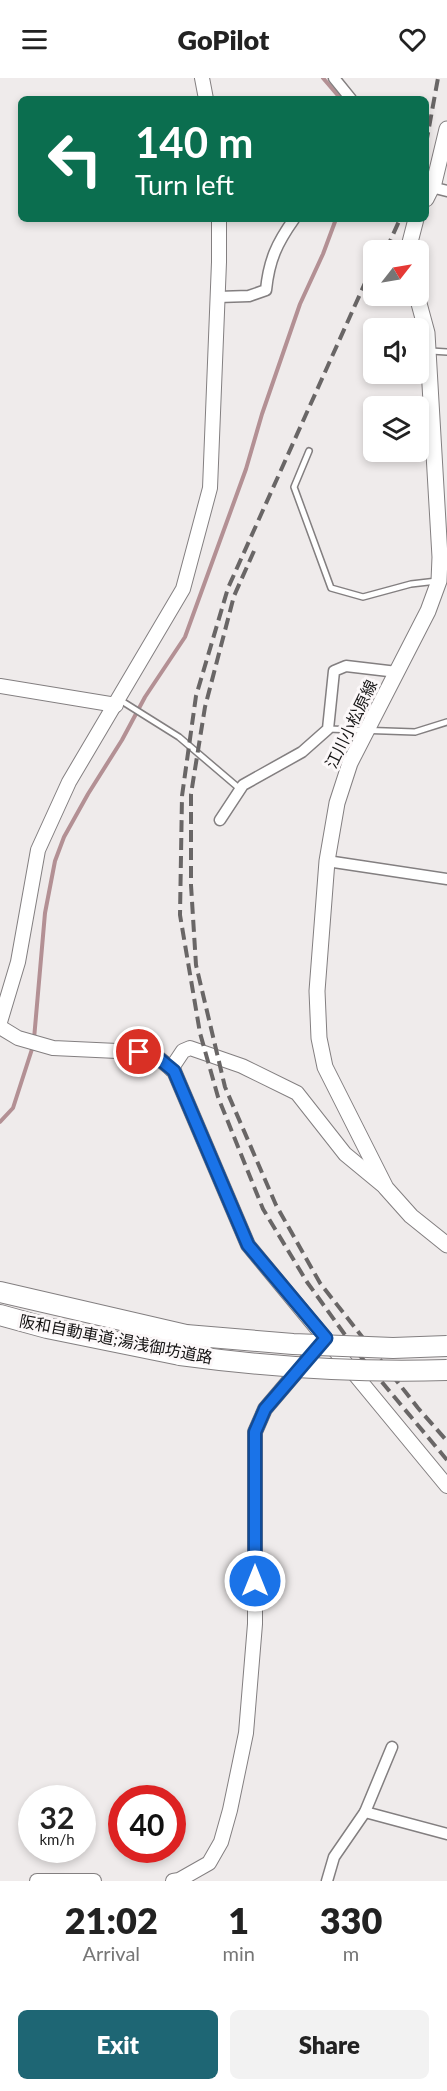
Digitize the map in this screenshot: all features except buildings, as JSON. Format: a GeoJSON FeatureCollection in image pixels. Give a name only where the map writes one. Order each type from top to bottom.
{"type":"FeatureCollection","features":[{"type":"Feature","properties":{"kind":"highway","name":"阪和自動車道;湯浅御坊道路"},"geometry":{"type":"LineString","coordinates":[[0,1292],[186,1335],[303,1345],[393,1348],[447,1346]]}},
{"type":"Feature","properties":{"kind":"highway","name":"阪和自動車道;湯浅御坊道路"},"geometry":{"type":"LineString","coordinates":[[0,1315],[47,1328],[180,1355],[232,1362],[331,1370],[447,1370]]}},
{"type":"Feature","properties":{"kind":"main road"},"geometry":{"type":"LineString","coordinates":[[429,187],[447,129]]}},
{"type":"Feature","properties":{"kind":"main road"},"geometry":{"type":"LineString","coordinates":[[411,240],[415,222]]}},
{"type":"Feature","properties":{"kind":"main road","name":"江川小松原線"},"geometry":{"type":"LineString","coordinates":[[429,382],[440,557],[439,581],[428,611],[350,763],[337,803],[327,861],[317,991],[319,1038],[325,1067],[386,1188],[411,1216],[447,1245]]}},
{"type":"Feature","properties":{"kind":"street"},"geometry":{"type":"LineString","coordinates":[[202,78],[205,96]]}},
{"type":"Feature","properties":{"kind":"street"},"geometry":{"type":"LineString","coordinates":[[334,78],[349,96]]}},
{"type":"Feature","properties":{"kind":"street"},"geometry":{"type":"LineString","coordinates":[[429,187],[447,191]]}},
{"type":"Feature","properties":{"kind":"street"},"geometry":{"type":"LineString","coordinates":[[0,1022],[18,962],[38,850],[69,782],[183,589],[210,488],[219,222]]}},
{"type":"Feature","properties":{"kind":"street"},"geometry":{"type":"LineString","coordinates":[[218,297],[249,296],[266,290],[268,270],[278,242],[292,222]]}},
{"type":"Feature","properties":{"kind":"street"},"geometry":{"type":"LineString","coordinates":[[220,820],[243,784],[302,752],[328,729],[334,671],[346,666],[397,672]]}},
{"type":"Feature","properties":{"kind":"street"},"geometry":{"type":"LineString","coordinates":[[0,686],[117,702]]}},
{"type":"Feature","properties":{"kind":"street"},"geometry":{"type":"LineString","coordinates":[[327,861],[447,879]]}},
{"type":"Feature","properties":{"kind":"street"},"geometry":{"type":"LineString","coordinates":[[0,1027],[18,1038],[53,1047],[139,1052],[157,1057],[174,1071],[248,1245],[447,1486]]}},
{"type":"Feature","properties":{"kind":"street"},"geometry":{"type":"LineString","coordinates":[[171,1070],[183,1052],[190,1048],[242,1066],[297,1093],[345,1154],[386,1188]]}},
{"type":"Feature","properties":{"kind":"street"},"geometry":{"type":"LineString","coordinates":[[173,1881],[209,1863],[221,1842],[246,1733],[255,1624],[255,1432],[265,1409],[326,1338]]}},
{"type":"Feature","properties":{"kind":"street"},"geometry":{"type":"LineString","coordinates":[[327,1881],[334,1857],[365,1812],[392,1747]]}},
{"type":"Feature","properties":{"kind":"street"},"geometry":{"type":"LineString","coordinates":[[365,1812],[447,1834]]}},
{"type":"Feature","properties":{"kind":"street"},"geometry":{"type":"LineString","coordinates":[[37,1881],[94,1881]]}},
{"type":"Feature","properties":{"kind":"lane"},"geometry":{"type":"LineString","coordinates":[[429,350],[447,352]]}},
{"type":"Feature","properties":{"kind":"lane"},"geometry":{"type":"LineString","coordinates":[[309,451],[294,487],[331,588],[363,597],[411,584],[439,581]]}},
{"type":"Feature","properties":{"kind":"lane"},"geometry":{"type":"LineString","coordinates":[[117,702],[179,737],[240,789]]}},
{"type":"Feature","properties":{"kind":"lane"},"geometry":{"type":"LineString","coordinates":[[328,729],[415,732],[447,722]]}},
{"type":"Feature","properties":{"kind":"waterway"},"geometry":{"type":"LineString","coordinates":[[323,78],[338,96]]}},
{"type":"Feature","properties":{"kind":"waterway"},"geometry":{"type":"LineString","coordinates":[[34,1039],[45,913],[55,861],[64,837],[88,794],[122,740],[145,697],[185,637],[246,469],[262,414],[300,304],[335,222]]}},
{"type":"Feature","properties":{"kind":"waterway"},"geometry":{"type":"LineString","coordinates":[[0,1122],[13,1108],[33,1046]]}},
{"type":"Feature","properties":{"kind":"railway"},"geometry":{"type":"LineString","coordinates":[[429,128],[438,78]]}},
{"type":"Feature","properties":{"kind":"railway"},"geometry":{"type":"LineString","coordinates":[[391,240],[399,222]]}},
{"type":"Feature","properties":{"kind":"railway"},"geometry":{"type":"LineString","coordinates":[[363,287],[228,588],[196,696],[182,796],[180,915],[200,1033],[218,1097],[263,1209],[307,1282],[361,1357],[447,1460]]}},
{"type":"Feature","properties":{"kind":"railway"},"geometry":{"type":"LineString","coordinates":[[254,551],[234,596],[205,707],[191,794],[191,885],[196,965],[225,1087],[276,1205],[320,1283],[418,1408],[447,1441]]}},
{"type":"Feature","properties":{"kind":"route"},"geometry":{"type":"LineString","coordinates":[[139,1052],[157,1057],[174,1071],[248,1245],[326,1338],[265,1409],[255,1432],[255,1581]]}}]}
